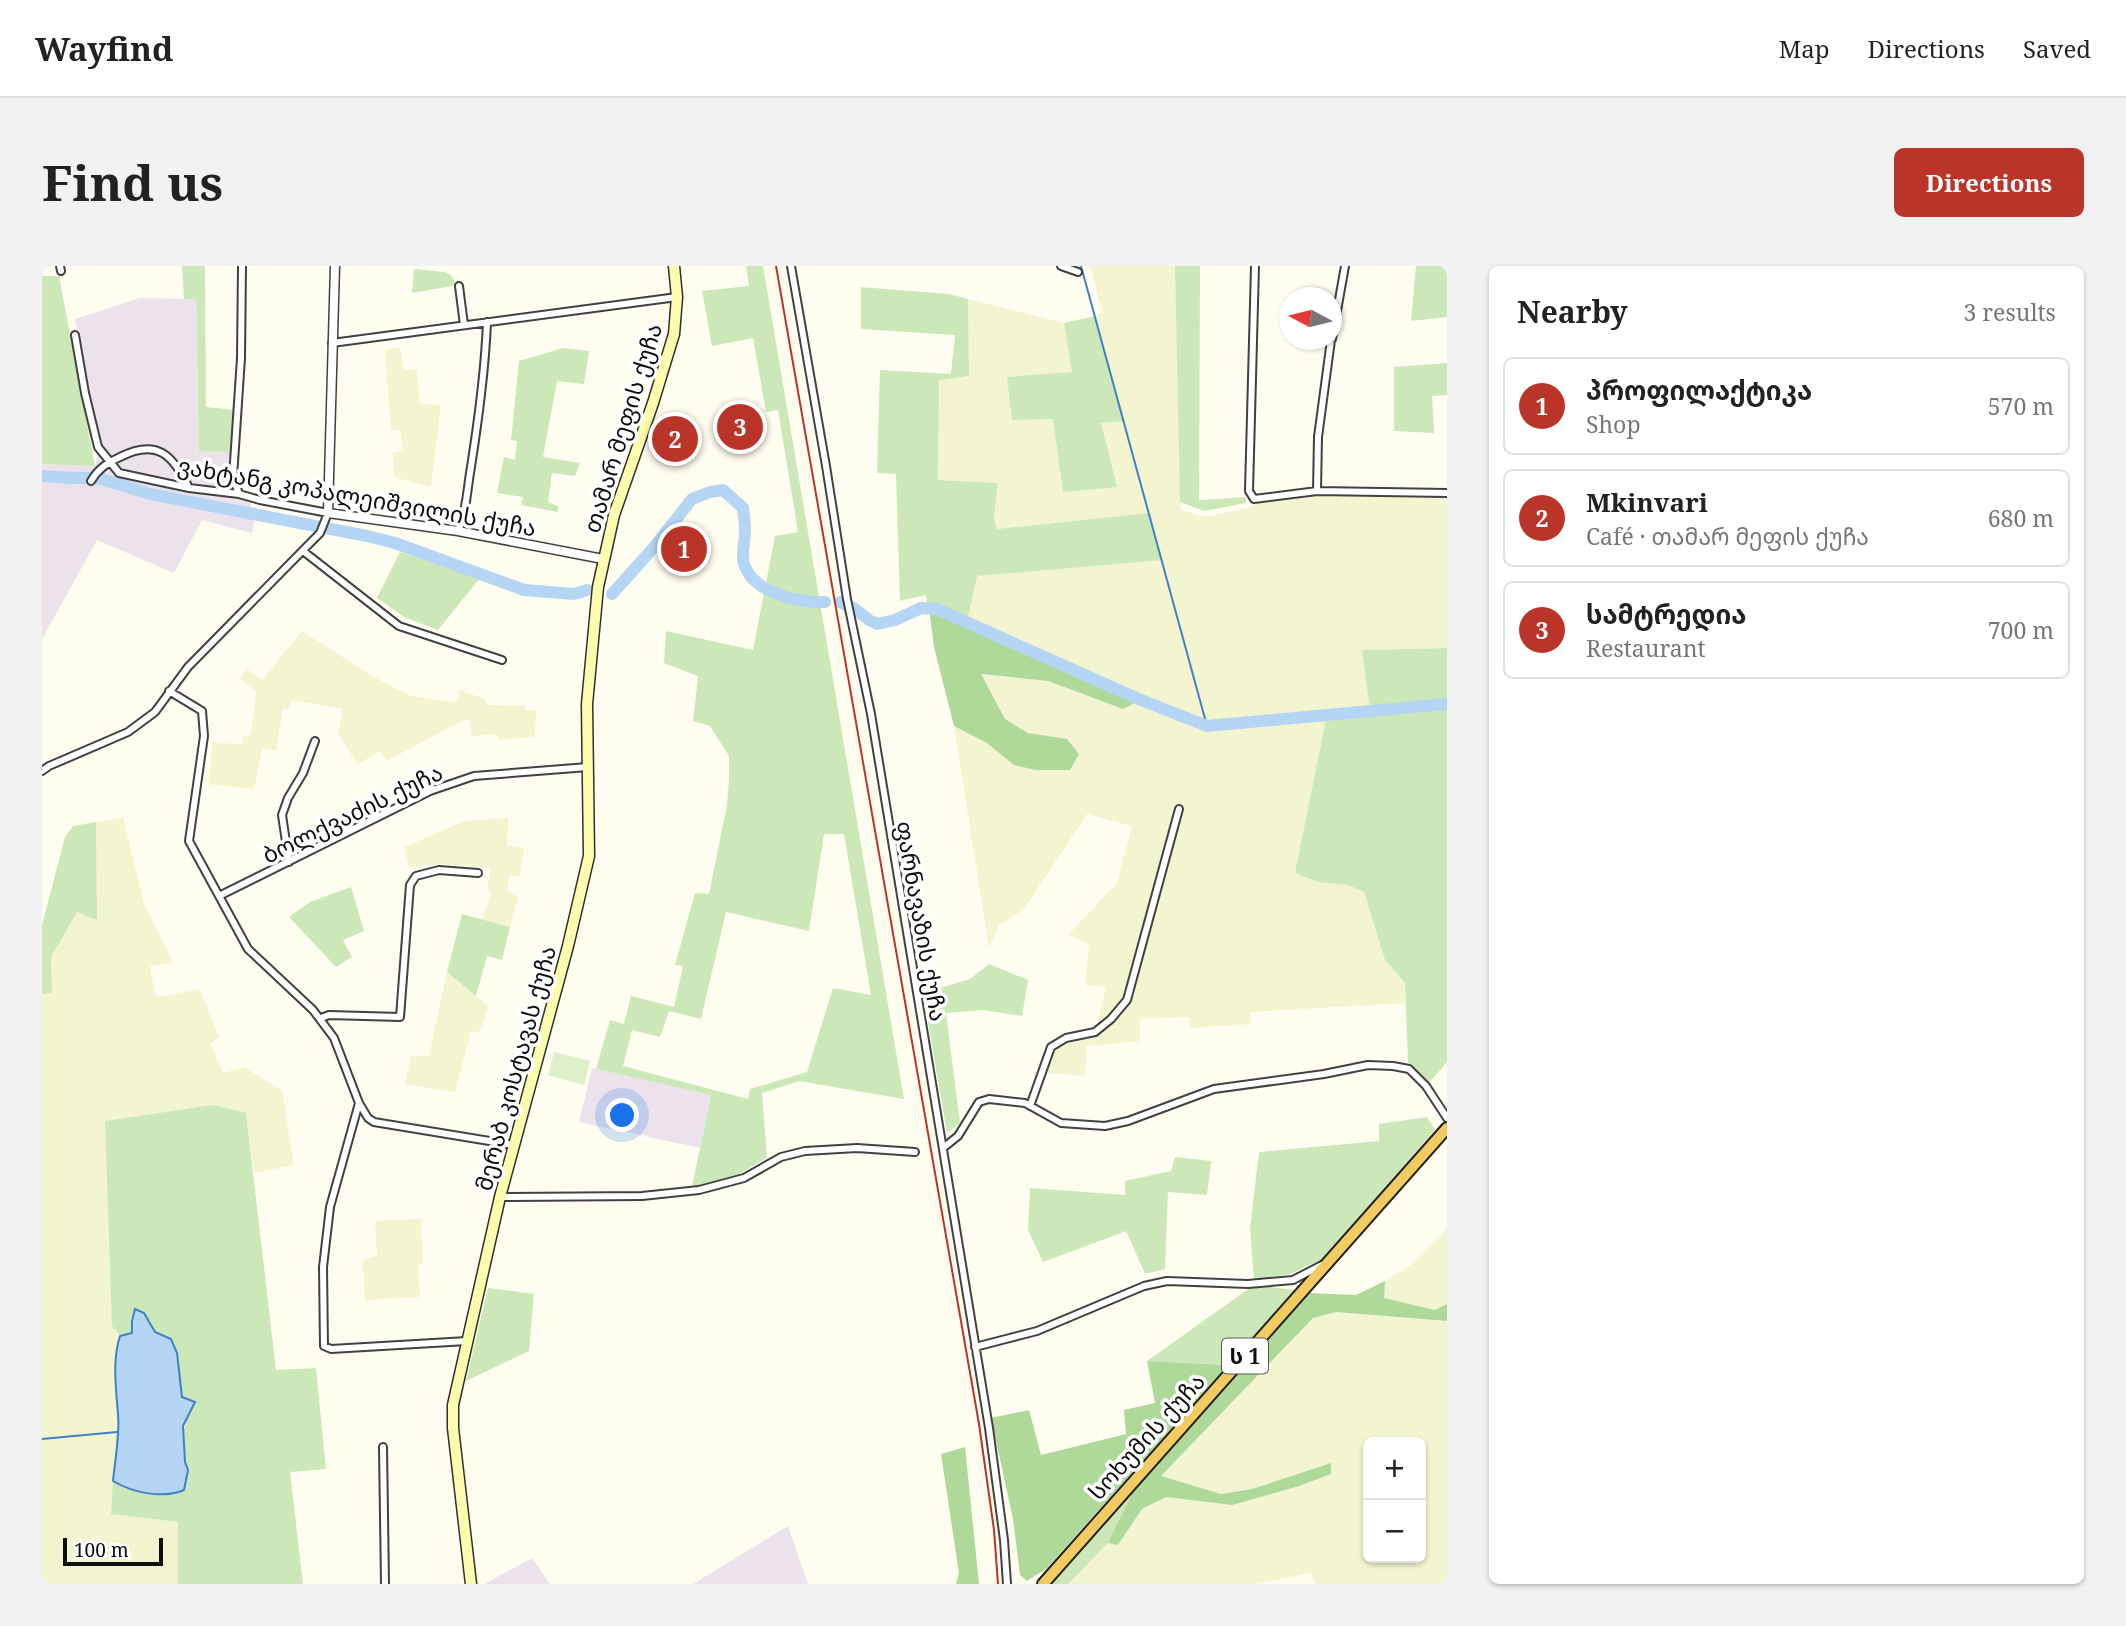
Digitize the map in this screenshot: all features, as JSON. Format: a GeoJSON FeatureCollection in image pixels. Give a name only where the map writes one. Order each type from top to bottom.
{"type":"FeatureCollection","features":[{"type":"Feature","properties":{"kind":"highway","name":"სოხუმის ქუჩა"},"geometry":{"type":"LineString","coordinates":[[1043,1584],[1447,1128]]}},
{"type":"Feature","properties":{"kind":"main road","name":"თამარ მეფის ქუჩა"},"geometry":{"type":"LineString","coordinates":[[603,559],[614,515],[674,334],[677,297],[674,266]]}},
{"type":"Feature","properties":{"kind":"main road","name":"მერაბ კოსტავას ქუჩა"},"geometry":{"type":"LineString","coordinates":[[471,1584],[453,1428],[453,1405],[500,1197],[568,946],[589,856],[587,704],[603,559]]}},
{"type":"Feature","properties":{"kind":"street"},"geometry":{"type":"LineString","coordinates":[[239,494],[233,477],[241,358],[242,266]]}},
{"type":"Feature","properties":{"kind":"street"},"geometry":{"type":"LineString","coordinates":[[42,771],[128,732],[155,712],[188,667],[320,533],[328,513],[335,266]]}},
{"type":"Feature","properties":{"kind":"street","name":"ფარნავაზის ქუჩა"},"geometry":{"type":"LineString","coordinates":[[791,266],[846,599],[871,714],[989,1428],[1007,1584]]}},
{"type":"Feature","properties":{"kind":"street"},"geometry":{"type":"LineString","coordinates":[[1061,266],[1078,272]]}},
{"type":"Feature","properties":{"kind":"street"},"geometry":{"type":"LineString","coordinates":[[1255,266],[1249,491],[1254,499],[1317,491],[1447,493]]}},
{"type":"Feature","properties":{"kind":"street"},"geometry":{"type":"LineString","coordinates":[[1341,287],[1345,266]]}},
{"type":"Feature","properties":{"kind":"street"},"geometry":{"type":"LineString","coordinates":[[459,286],[464,325]]}},
{"type":"Feature","properties":{"kind":"street"},"geometry":{"type":"LineString","coordinates":[[332,343],[677,297]]}},
{"type":"Feature","properties":{"kind":"street"},"geometry":{"type":"LineString","coordinates":[[458,531],[464,511],[475,441],[485,366],[487,322]]}},
{"type":"Feature","properties":{"kind":"street"},"geometry":{"type":"LineString","coordinates":[[75,335],[98,447],[109,463]]}},
{"type":"Feature","properties":{"kind":"street"},"geometry":{"type":"LineString","coordinates":[[1317,491],[1318,437],[1330,350]]}},
{"type":"Feature","properties":{"kind":"street"},"geometry":{"type":"LineString","coordinates":[[92,478],[109,463],[132,451],[154,450],[171,458],[179,467],[189,488]]}},
{"type":"Feature","properties":{"kind":"street","name":"ვახტანგ კოპალეიშვილის ქუჩა"},"geometry":{"type":"LineString","coordinates":[[109,463],[119,473],[189,488],[239,494],[328,513],[458,531],[603,559]]}},
{"type":"Feature","properties":{"kind":"street"},"geometry":{"type":"LineString","coordinates":[[303,551],[399,626],[502,660]]}},
{"type":"Feature","properties":{"kind":"street"},"geometry":{"type":"LineString","coordinates":[[169,691],[202,711],[204,736],[189,841],[247,948],[321,1018],[334,1038],[359,1103],[368,1118],[374,1122],[514,1145]]}},
{"type":"Feature","properties":{"kind":"street"},"geometry":{"type":"LineString","coordinates":[[289,862],[282,815],[288,798],[303,774],[315,741]]}},
{"type":"Feature","properties":{"kind":"street","name":"ბოლქვაძის ქუჩა"},"geometry":{"type":"LineString","coordinates":[[219,896],[430,791],[474,776],[588,767]]}},
{"type":"Feature","properties":{"kind":"street"},"geometry":{"type":"LineString","coordinates":[[1030,1106],[1051,1047],[1066,1038],[1095,1032],[1111,1019],[1127,1000],[1179,809]]}},
{"type":"Feature","properties":{"kind":"street"},"geometry":{"type":"LineString","coordinates":[[321,1018],[329,1015],[400,1017],[410,885],[416,876],[439,870],[478,873]]}},
{"type":"Feature","properties":{"kind":"street"},"geometry":{"type":"LineString","coordinates":[[943,1148],[958,1136],[979,1102],[989,1099],[1025,1103],[1061,1124],[1105,1125],[1128,1121],[1214,1089],[1324,1074],[1368,1065],[1409,1069],[1426,1086],[1447,1118]]}},
{"type":"Feature","properties":{"kind":"street"},"geometry":{"type":"LineString","coordinates":[[359,1103],[330,1207],[323,1267],[324,1346],[331,1349],[467,1341]]}},
{"type":"Feature","properties":{"kind":"street"},"geometry":{"type":"LineString","coordinates":[[500,1197],[642,1196],[699,1190],[744,1178],[781,1157],[805,1151],[857,1148],[915,1152]]}},
{"type":"Feature","properties":{"kind":"street"},"geometry":{"type":"LineString","coordinates":[[975,1347],[1037,1331],[1144,1286],[1167,1281],[1248,1284],[1293,1280],[1331,1261]]}},
{"type":"Feature","properties":{"kind":"street"},"geometry":{"type":"LineString","coordinates":[[383,1447],[385,1584]]}},
{"type":"Feature","properties":{"kind":"shaded area"},"geometry":{"type":"Polygon","coordinates":[[[140,298],[196,299],[199,450],[233,452],[229,495],[252,501],[251,507],[257,508],[252,533],[202,520],[174,573],[97,540],[42,639],[42,464],[95,466],[100,445],[75,319],[140,298]]]}},
{"type":"Feature","properties":{"kind":"shaded area"},"geometry":{"type":"Polygon","coordinates":[[[592,1068],[711,1095],[700,1148],[579,1122],[592,1068]]]}},
{"type":"Feature","properties":{"kind":"shaded area"},"geometry":{"type":"Polygon","coordinates":[[[788,1526],[808,1584],[693,1584],[788,1526]]]}},
{"type":"Feature","properties":{"kind":"shaded area"},"geometry":{"type":"Polygon","coordinates":[[[532,1558],[550,1584],[486,1584],[486,1583],[532,1558]]]}},
{"type":"Feature","properties":{"kind":"green space"},"geometry":{"type":"Polygon","coordinates":[[[182,266],[205,266],[206,407],[235,410],[233,452],[199,451],[196,299],[184,299],[182,266]]]}},
{"type":"Feature","properties":{"kind":"green space"},"geometry":{"type":"Polygon","coordinates":[[[746,266],[763,266],[904,1099],[799,1081],[762,1093],[767,1158],[739,1174],[692,1187],[711,1095],[596,1069],[610,1020],[624,1024],[631,996],[674,1007],[683,966],[675,965],[695,893],[709,894],[727,805],[729,756],[710,726],[693,721],[698,676],[664,663],[666,631],[753,650],[775,536],[798,532],[778,410],[766,412],[753,338],[712,346],[702,291],[749,286],[746,266]],[[824,834],[809,931],[726,912],[701,1019],[669,1011],[660,1037],[632,1030],[623,1066],[748,1099],[750,1089],[807,1072],[833,988],[871,995],[844,834],[824,834]]]}},
{"type":"Feature","properties":{"kind":"green space"},"geometry":{"type":"Polygon","coordinates":[[[1090,266],[1175,266],[1181,510],[1205,517],[1252,507],[1260,502],[1319,496],[1447,496],[1447,648],[1362,650],[1370,711],[1295,873],[1318,882],[1348,885],[1364,892],[1385,960],[1405,983],[1405,1003],[1250,1012],[1251,1024],[1190,1028],[1189,1017],[1140,1019],[1140,1041],[1087,1046],[1085,1076],[1046,1073],[1054,1049],[1095,1035],[1106,987],[1085,985],[1089,944],[1068,935],[1117,883],[1132,826],[1087,814],[1023,910],[999,925],[989,948],[954,726],[987,743],[1014,765],[1067,740],[1028,733],[1005,719],[980,674],[1048,681],[1123,709],[1141,700],[967,622],[976,576],[1162,559],[1149,513],[995,529],[998,483],[938,480],[939,380],[969,376],[968,299],[1064,323],[1073,372],[1012,420],[1123,420],[1095,316],[1103,313],[1090,266]]]}},
{"type":"Feature","properties":{"kind":"green space"},"geometry":{"type":"Polygon","coordinates":[[[1175,266],[1200,266],[1199,500],[1246,497],[1246,503],[1204,511],[1180,502],[1175,266]]]}},
{"type":"Feature","properties":{"kind":"green space"},"geometry":{"type":"Polygon","coordinates":[[[1416,266],[1447,266],[1447,317],[1411,321],[1416,266]]]}},
{"type":"Feature","properties":{"kind":"green space"},"geometry":{"type":"Polygon","coordinates":[[[414,269],[444,272],[451,275],[457,285],[412,293],[414,269]]]}},
{"type":"Feature","properties":{"kind":"green space"},"geometry":{"type":"Polygon","coordinates":[[[42,276],[59,276],[95,466],[42,464],[42,276]]]}},
{"type":"Feature","properties":{"kind":"green space"},"geometry":{"type":"Polygon","coordinates":[[[861,287],[949,294],[968,299],[969,376],[939,380],[938,480],[998,483],[994,516],[996,529],[1149,513],[1162,560],[977,576],[967,622],[929,608],[925,595],[900,601],[896,474],[877,473],[880,370],[951,374],[955,335],[861,329],[861,287]]]}},
{"type":"Feature","properties":{"kind":"green space"},"geometry":{"type":"Polygon","coordinates":[[[1095,316],[1124,421],[1101,423],[1117,487],[1063,492],[1053,419],[1012,420],[1007,377],[1072,372],[1064,323],[1095,316]]]}},
{"type":"Feature","properties":{"kind":"green space"},"geometry":{"type":"Polygon","coordinates":[[[400,348],[404,371],[417,369],[420,404],[441,405],[431,487],[394,477],[393,453],[403,450],[400,430],[391,430],[385,350],[400,348]]]}},
{"type":"Feature","properties":{"kind":"green space"},"geometry":{"type":"Polygon","coordinates":[[[563,348],[589,351],[584,384],[557,381],[543,457],[580,463],[575,476],[552,473],[548,502],[558,506],[558,512],[521,505],[523,497],[497,493],[504,457],[515,460],[517,441],[511,440],[519,361],[563,348]]]}},
{"type":"Feature","properties":{"kind":"green space"},"geometry":{"type":"Polygon","coordinates":[[[1447,363],[1447,395],[1432,396],[1434,433],[1394,431],[1394,367],[1447,363]]]}},
{"type":"Feature","properties":{"kind":"green space"},"geometry":{"type":"Polygon","coordinates":[[[400,552],[480,578],[438,630],[404,617],[377,598],[400,552]]]}},
{"type":"Feature","properties":{"kind":"green space"},"geometry":{"type":"Polygon","coordinates":[[[929,608],[945,612],[1141,700],[1123,709],[1048,681],[981,674],[1005,719],[1028,733],[1067,739],[1079,754],[1070,770],[1036,770],[1014,765],[987,743],[954,726],[934,647],[929,608]]]}},
{"type":"Feature","properties":{"kind":"green space"},"geometry":{"type":"Polygon","coordinates":[[[302,631],[372,676],[411,696],[452,702],[459,699],[459,690],[485,699],[486,705],[525,706],[525,710],[536,710],[535,737],[499,740],[497,734],[472,736],[469,720],[463,720],[387,761],[380,751],[358,764],[338,735],[343,709],[291,700],[289,709],[283,709],[276,751],[262,748],[254,789],[208,784],[213,742],[242,745],[243,736],[251,735],[256,691],[239,679],[247,669],[262,680],[302,631]]]}},
{"type":"Feature","properties":{"kind":"green space"},"geometry":{"type":"Polygon","coordinates":[[[1447,648],[1447,1062],[1429,1083],[1408,1062],[1405,983],[1385,960],[1364,892],[1348,885],[1318,882],[1295,873],[1327,715],[1370,711],[1362,650],[1447,648]]]}},
{"type":"Feature","properties":{"kind":"green space"},"geometry":{"type":"Polygon","coordinates":[[[123,817],[144,904],[173,963],[150,966],[156,997],[200,989],[219,1037],[210,1044],[223,1073],[244,1067],[282,1091],[294,1165],[254,1173],[246,1113],[112,1326],[120,1336],[117,1346],[119,1416],[111,1514],[179,1522],[178,1584],[42,1584],[42,994],[52,993],[51,957],[77,911],[97,919],[96,822],[123,817]]]}},
{"type":"Feature","properties":{"kind":"green space"},"geometry":{"type":"Polygon","coordinates":[[[508,818],[507,845],[524,848],[520,876],[509,875],[507,891],[518,897],[510,927],[482,920],[491,892],[487,890],[491,868],[442,864],[409,867],[404,847],[465,821],[508,818]]]}},
{"type":"Feature","properties":{"kind":"green space"},"geometry":{"type":"Polygon","coordinates":[[[96,822],[97,920],[77,912],[51,957],[52,993],[42,994],[42,925],[65,837],[73,826],[96,822]]]}},
{"type":"Feature","properties":{"kind":"green space"},"geometry":{"type":"Polygon","coordinates":[[[351,887],[364,931],[343,940],[352,957],[336,967],[289,917],[310,902],[351,887]]]}},
{"type":"Feature","properties":{"kind":"green space"},"geometry":{"type":"Polygon","coordinates":[[[462,914],[510,927],[502,960],[487,956],[476,996],[447,972],[462,914]]]}},
{"type":"Feature","properties":{"kind":"green space"},"geometry":{"type":"Polygon","coordinates":[[[989,964],[1028,980],[1022,1016],[983,1010],[946,1013],[960,1123],[947,1133],[923,993],[970,979],[989,964]]]}},
{"type":"Feature","properties":{"kind":"green space"},"geometry":{"type":"Polygon","coordinates":[[[447,972],[488,1006],[480,1032],[471,1031],[455,1092],[405,1084],[411,1056],[429,1056],[447,972]]]}},
{"type":"Feature","properties":{"kind":"green space"},"geometry":{"type":"Polygon","coordinates":[[[554,1052],[590,1061],[584,1085],[548,1075],[554,1052]]]}},
{"type":"Feature","properties":{"kind":"green space"},"geometry":{"type":"Polygon","coordinates":[[[213,1105],[246,1113],[276,1370],[316,1368],[326,1469],[290,1472],[303,1584],[178,1584],[178,1522],[111,1514],[113,1481],[127,1489],[185,1482],[187,1473],[184,1429],[195,1403],[182,1397],[177,1353],[155,1332],[144,1313],[135,1309],[132,1333],[120,1336],[112,1326],[105,1121],[213,1105]]]}},
{"type":"Feature","properties":{"kind":"green space"},"geometry":{"type":"Polygon","coordinates":[[[1427,1117],[1435,1130],[1322,1259],[1290,1274],[1254,1280],[1250,1229],[1259,1152],[1379,1141],[1379,1124],[1427,1117]]]}},
{"type":"Feature","properties":{"kind":"green space"},"geometry":{"type":"Polygon","coordinates":[[[1175,1157],[1211,1161],[1207,1195],[1168,1192],[1165,1269],[1145,1274],[1126,1231],[1043,1262],[1028,1230],[1030,1188],[1125,1195],[1125,1181],[1171,1171],[1175,1157]]]}},
{"type":"Feature","properties":{"kind":"green space"},"geometry":{"type":"Polygon","coordinates":[[[421,1219],[423,1263],[418,1264],[420,1297],[365,1300],[363,1260],[377,1256],[375,1221],[421,1219]]]}},
{"type":"Feature","properties":{"kind":"green space"},"geometry":{"type":"Polygon","coordinates":[[[1447,1227],[1447,1304],[1435,1310],[1383,1298],[1385,1281],[1414,1263],[1447,1227]]]}},
{"type":"Feature","properties":{"kind":"green space"},"geometry":{"type":"Polygon","coordinates":[[[1385,1281],[1384,1298],[1435,1310],[1447,1304],[1447,1321],[1336,1312],[1313,1318],[1161,1476],[1221,1494],[1252,1489],[1331,1463],[1331,1474],[1232,1505],[1166,1497],[1142,1509],[1118,1545],[1108,1543],[1136,1485],[1309,1293],[1356,1295],[1385,1281]]]}},
{"type":"Feature","properties":{"kind":"green space"},"geometry":{"type":"Polygon","coordinates":[[[1254,1285],[1295,1290],[1228,1365],[1147,1361],[1254,1285]]]}},
{"type":"Feature","properties":{"kind":"green space"},"geometry":{"type":"Polygon","coordinates":[[[488,1288],[534,1294],[529,1351],[466,1381],[488,1288]]]}},
{"type":"Feature","properties":{"kind":"green space"},"geometry":{"type":"Polygon","coordinates":[[[1336,1312],[1447,1321],[1447,1584],[1315,1584],[1311,1573],[1257,1584],[1068,1584],[1108,1543],[1119,1544],[1142,1509],[1166,1497],[1232,1505],[1330,1463],[1252,1489],[1221,1494],[1160,1476],[1313,1318],[1336,1312]]]}},
{"type":"Feature","properties":{"kind":"green space"},"geometry":{"type":"Polygon","coordinates":[[[1147,1361],[1228,1365],[1046,1569],[1027,1581],[1020,1575],[1013,1519],[991,1418],[1029,1410],[1041,1455],[1126,1434],[1124,1410],[1155,1403],[1147,1361]]]}},
{"type":"Feature","properties":{"kind":"green space"},"geometry":{"type":"Polygon","coordinates":[[[965,1447],[979,1584],[956,1584],[959,1573],[941,1454],[965,1447]]]}},
{"type":"Feature","properties":{"kind":"green space"},"geometry":{"type":"Polygon","coordinates":[[[1136,1485],[1108,1543],[1068,1584],[1052,1584],[1136,1485]]]}},
{"type":"Feature","properties":{"kind":"water"},"geometry":{"type":"Polygon","coordinates":[[[135,1309],[144,1313],[155,1332],[171,1339],[177,1353],[182,1397],[195,1402],[183,1426],[188,1470],[184,1490],[176,1493],[148,1493],[113,1481],[118,1430],[116,1355],[120,1336],[132,1333],[135,1309]]]}},
{"type":"Feature","properties":{"kind":"waterway"},"geometry":{"type":"LineString","coordinates":[[1081,266],[1207,726]]}},
{"type":"Feature","properties":{"kind":"waterway"},"geometry":{"type":"LineString","coordinates":[[42,476],[98,478],[150,494],[367,536],[395,543],[524,590],[574,594],[587,590]]}},
{"type":"Feature","properties":{"kind":"waterway"},"geometry":{"type":"LineString","coordinates":[[612,594],[692,499],[723,490],[743,508],[743,560],[749,574],[767,589],[778,594],[803,601],[825,602]]}},
{"type":"Feature","properties":{"kind":"waterway"},"geometry":{"type":"LineString","coordinates":[[840,602],[877,624],[895,620],[921,608],[937,609],[1141,700],[1207,726],[1447,704]]}},
{"type":"Feature","properties":{"kind":"waterway"},"geometry":{"type":"LineString","coordinates":[[42,1439],[117,1432]]}},
{"type":"Feature","properties":{"kind":"railway"},"geometry":{"type":"LineString","coordinates":[[776,266],[979,1424],[994,1530],[998,1584]]}},
{"type":"Feature","properties":{"kind":"place","name":"სამტრედია"},"geometry":{"type":"Point","coordinates":[740,427]}},
{"type":"Feature","properties":{"kind":"place","name":"Mkinvari"},"geometry":{"type":"Point","coordinates":[675,439]}},
{"type":"Feature","properties":{"kind":"place","name":"პროფილაქტიკა"},"geometry":{"type":"Point","coordinates":[684,549]}}]}
